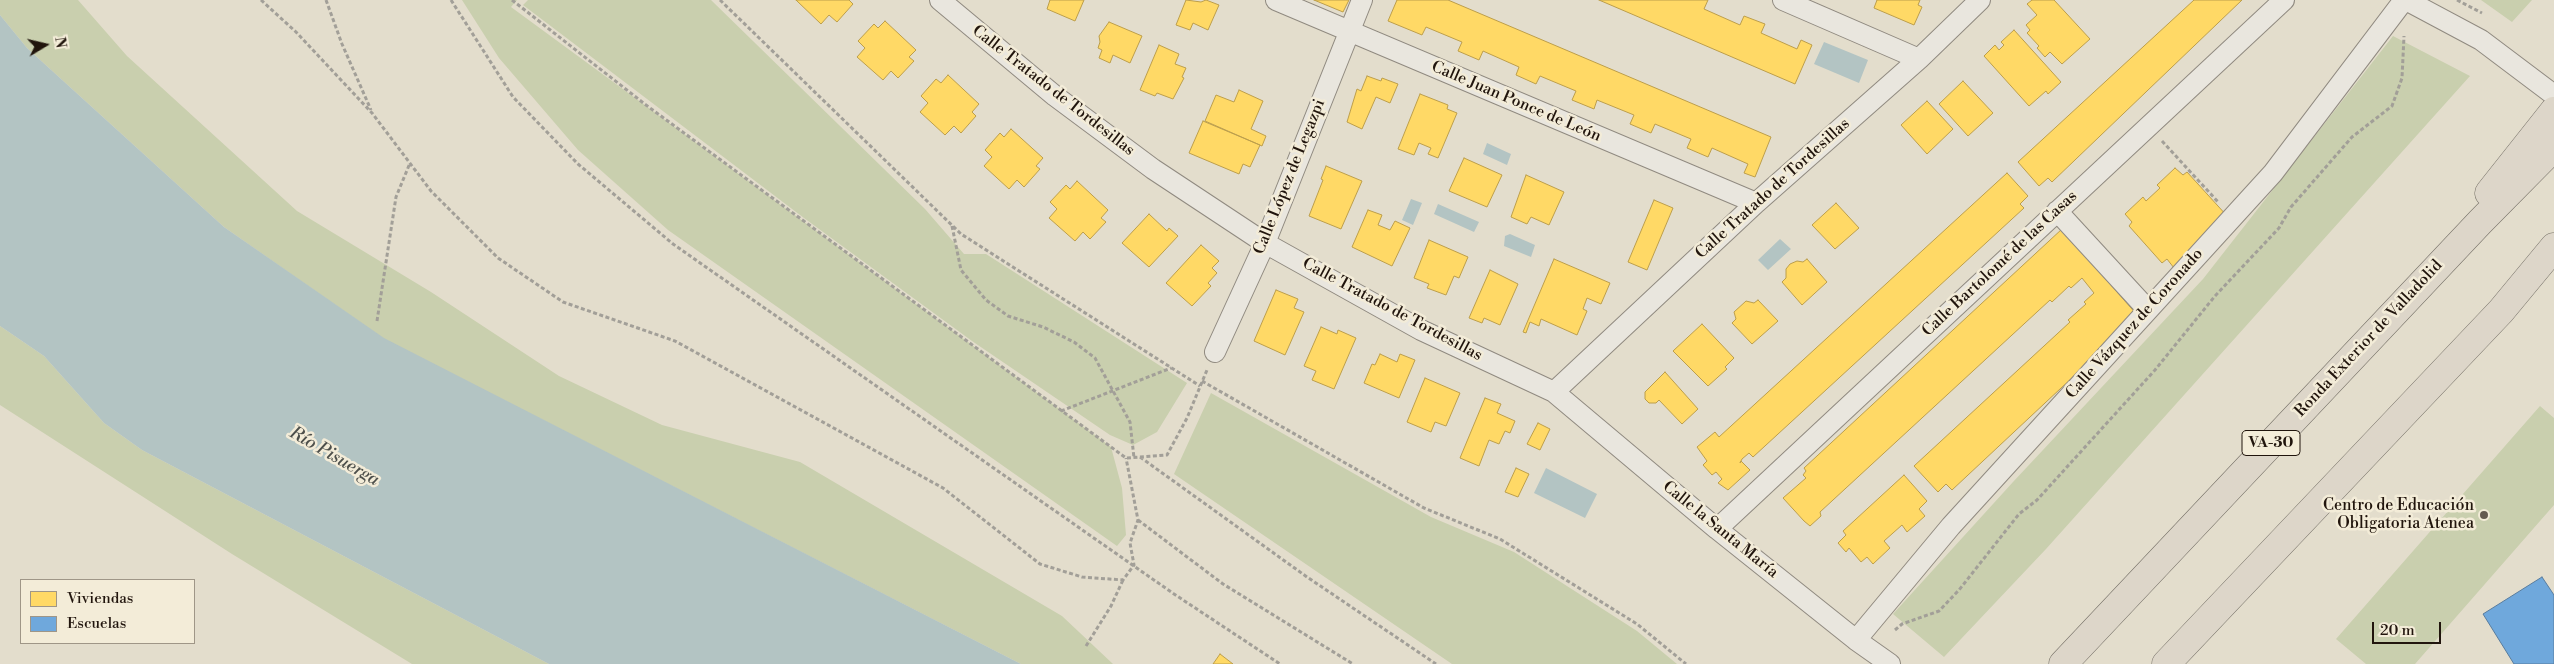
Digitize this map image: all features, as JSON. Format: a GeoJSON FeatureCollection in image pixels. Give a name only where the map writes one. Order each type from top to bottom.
{"type":"FeatureCollection","features":[{"type":"Feature","properties":{"kind":"highway","name":"Ronda Exterior de Valladolid"},"geometry":{"type":"LineString","coordinates":[[2063,664],[2480,222],[2541,150],[2554,111]]}},
{"type":"Feature","properties":{"kind":"highway"},"geometry":{"type":"LineString","coordinates":[[2166,664],[2500,311],[2554,247]]}},
{"type":"Feature","properties":{"kind":"highway"},"geometry":{"type":"LineString","coordinates":[[2500,311],[2554,270]]}},
{"type":"Feature","properties":{"kind":"street","name":"Calle Tratado de Tordesillas"},"geometry":{"type":"LineString","coordinates":[[940,0],[1054,96],[1153,168],[1265,243],[1421,330],[1554,392],[1756,203],[1919,59],[1980,0]]}},
{"type":"Feature","properties":{"kind":"street","name":"Calle Juan Ponce de León"},"geometry":{"type":"LineString","coordinates":[[1276,0],[1756,203]]}},
{"type":"Feature","properties":{"kind":"street","name":"Calle López de Legazpi"},"geometry":{"type":"LineString","coordinates":[[1214,352],[1265,243],[1348,31],[1362,0]]}},
{"type":"Feature","properties":{"kind":"street"},"geometry":{"type":"LineString","coordinates":[[1783,0],[1919,59]]}},
{"type":"Feature","properties":{"kind":"street","name":"Calle Bartolomé de las Casas"},"geometry":{"type":"LineString","coordinates":[[1717,529],[2284,0]]}},
{"type":"Feature","properties":{"kind":"street"},"geometry":{"type":"LineString","coordinates":[[2405,0],[2481,40],[2554,95]]}},
{"type":"Feature","properties":{"kind":"street","name":"Calle Vázquez de Coronado"},"geometry":{"type":"LineString","coordinates":[[1863,646],[1951,526],[2273,173],[2405,0]]}},
{"type":"Feature","properties":{"kind":"street"},"geometry":{"type":"LineString","coordinates":[[2057,210],[2148,310]]}},
{"type":"Feature","properties":{"kind":"street","name":"Calle la Santa María"},"geometry":{"type":"LineString","coordinates":[[1554,392],[1717,529],[1863,646],[1890,664]]}},
{"type":"Feature","properties":{"kind":"path"},"geometry":{"type":"LineString","coordinates":[[261,0],[296,32],[372,113],[432,191],[498,258],[563,302],[675,341],[943,488],[1040,564],[1082,577],[1124,580]]}},
{"type":"Feature","properties":{"kind":"path"},"geometry":{"type":"LineString","coordinates":[[326,0],[342,44],[372,113]]}},
{"type":"Feature","properties":{"kind":"path"},"geometry":{"type":"LineString","coordinates":[[452,0],[513,97],[578,164],[673,244],[1134,565],[1280,664]]}},
{"type":"Feature","properties":{"kind":"path"},"geometry":{"type":"LineString","coordinates":[[512,0],[662,117],[1126,458],[1167,455],[1187,418],[1202,382],[1424,508],[1500,539],[1637,624],[1686,664]]}},
{"type":"Feature","properties":{"kind":"path"},"geometry":{"type":"LineString","coordinates":[[517,4],[520,0]]}},
{"type":"Feature","properties":{"kind":"path"},"geometry":{"type":"LineString","coordinates":[[720,0],[961,234],[1200,386]]}},
{"type":"Feature","properties":{"kind":"path"},"geometry":{"type":"LineString","coordinates":[[2457,0],[2482,13]]}},
{"type":"Feature","properties":{"kind":"path"},"geometry":{"type":"LineString","coordinates":[[1863,646],[1902,624],[1939,611],[1959,590],[2018,514],[2037,500],[2155,370],[2215,296],[2279,228],[2291,207],[2352,137],[2392,106],[2402,78],[2404,33]]}},
{"type":"Feature","properties":{"kind":"path"},"geometry":{"type":"LineString","coordinates":[[2148,126],[2232,216]]}},
{"type":"Feature","properties":{"kind":"path"},"geometry":{"type":"LineString","coordinates":[[377,321],[396,196],[410,163]]}},
{"type":"Feature","properties":{"kind":"path"},"geometry":{"type":"LineString","coordinates":[[952,225],[961,270],[986,300],[1008,316],[1043,327],[1074,342],[1095,358],[1130,422],[1134,458]]}},
{"type":"Feature","properties":{"kind":"path"},"geometry":{"type":"LineString","coordinates":[[1061,411],[1172,367]]}},
{"type":"Feature","properties":{"kind":"path"},"geometry":{"type":"LineString","coordinates":[[1140,457],[1307,577],[1436,664]]}},
{"type":"Feature","properties":{"kind":"path"},"geometry":{"type":"LineString","coordinates":[[1086,646],[1134,565],[1130,543],[1138,520],[1126,458]]}},
{"type":"Feature","properties":{"kind":"path"},"geometry":{"type":"LineString","coordinates":[[1138,520],[1223,584],[1353,664]]}},
{"type":"Feature","properties":{"kind":"green space"},"geometry":{"type":"Polygon","coordinates":[[[0,0],[78,0],[127,56],[297,211],[431,292],[559,376],[662,425],[800,462],[1062,616],[1113,664],[1021,664],[384,339],[224,227],[27,48],[0,15],[0,0]]]}},
{"type":"Feature","properties":{"kind":"green space"},"geometry":{"type":"Polygon","coordinates":[[[462,0],[517,0],[511,7],[1111,447],[1122,488],[1126,535],[1117,546],[668,230],[578,150],[499,58],[462,0]]]}},
{"type":"Feature","properties":{"kind":"green space"},"geometry":{"type":"Polygon","coordinates":[[[528,0],[711,0],[925,209],[964,254],[986,254],[1187,383],[1157,432],[1133,445],[1110,435],[972,341],[804,218],[523,5],[528,0]]]}},
{"type":"Feature","properties":{"kind":"green space"},"geometry":{"type":"Polygon","coordinates":[[[2481,0],[2532,0],[2512,22],[2481,0]]]}},
{"type":"Feature","properties":{"kind":"green space"},"geometry":{"type":"Polygon","coordinates":[[[2393,36],[2470,76],[2046,549],[1944,657],[1893,614],[2013,482],[2203,279],[2393,36]]]}},
{"type":"Feature","properties":{"kind":"green space"},"geometry":{"type":"Polygon","coordinates":[[[0,326],[44,356],[104,423],[142,450],[549,664],[412,664],[232,554],[0,405],[0,326]]]}},
{"type":"Feature","properties":{"kind":"green space"},"geometry":{"type":"Polygon","coordinates":[[[1211,393],[1431,517],[1514,552],[1637,631],[1677,664],[1452,664],[1174,474],[1211,393]]]}},
{"type":"Feature","properties":{"kind":"green space"},"geometry":{"type":"Polygon","coordinates":[[[2540,406],[2554,418],[2554,505],[2415,664],[2366,664],[2336,639],[2540,406]]]}},
{"type":"Feature","properties":{"kind":"water","name":"Río Pisuerga"},"geometry":{"type":"Polygon","coordinates":[[[0,15],[27,48],[224,227],[384,338],[1021,664],[549,664],[142,450],[104,423],[44,356],[0,326],[0,15]]]}},
{"type":"Feature","properties":{"kind":"water"},"geometry":{"type":"Polygon","coordinates":[[[1824,42],[1868,60],[1859,83],[1814,64],[1824,42]]]}},
{"type":"Feature","properties":{"kind":"water"},"geometry":{"type":"Polygon","coordinates":[[[1487,143],[1511,154],[1507,165],[1483,154],[1487,143]]]}},
{"type":"Feature","properties":{"kind":"water"},"geometry":{"type":"Polygon","coordinates":[[[1411,199],[1422,203],[1413,225],[1402,220],[1411,199]]]}},
{"type":"Feature","properties":{"kind":"water"},"geometry":{"type":"Polygon","coordinates":[[[1438,204],[1479,222],[1474,232],[1434,214],[1438,204]]]}},
{"type":"Feature","properties":{"kind":"water"},"geometry":{"type":"Polygon","coordinates":[[[1510,234],[1535,245],[1531,257],[1504,246],[1505,236],[1510,234]]]}},
{"type":"Feature","properties":{"kind":"water"},"geometry":{"type":"Polygon","coordinates":[[[1780,239],[1791,249],[1768,270],[1758,260],[1780,239]]]}},
{"type":"Feature","properties":{"kind":"water"},"geometry":{"type":"Polygon","coordinates":[[[1546,468],[1597,494],[1585,518],[1534,493],[1546,468]]]}},
{"type":"Feature","properties":{"kind":"building: Viviendas"},"geometry":{"type":"Polygon","coordinates":[[[796,0],[849,0],[853,4],[837,22],[829,15],[821,24],[796,0]]]}},
{"type":"Feature","properties":{"kind":"building: Viviendas"},"geometry":{"type":"Polygon","coordinates":[[[1050,0],[1084,0],[1075,21],[1047,9],[1050,0]]]}},
{"type":"Feature","properties":{"kind":"building: Viviendas"},"geometry":{"type":"Polygon","coordinates":[[[1186,0],[1201,2],[1206,0],[1219,5],[1208,30],[1193,23],[1190,30],[1176,25],[1186,0]]]}},
{"type":"Feature","properties":{"kind":"building: Viviendas"},"geometry":{"type":"Polygon","coordinates":[[[1314,0],[1349,0],[1343,12],[1314,0]]]}},
{"type":"Feature","properties":{"kind":"building: Viviendas"},"geometry":{"type":"Polygon","coordinates":[[[1397,0],[1448,0],[1771,137],[1755,177],[1744,173],[1748,164],[1712,148],[1708,157],[1687,148],[1691,139],[1655,124],[1651,133],[1630,124],[1634,115],[1597,100],[1594,109],[1572,100],[1576,91],[1540,76],[1536,84],[1516,75],[1519,67],[1483,51],[1479,60],[1458,51],[1462,42],[1426,27],[1422,35],[1388,21],[1397,0]]]}},
{"type":"Feature","properties":{"kind":"building: Viviendas"},"geometry":{"type":"Polygon","coordinates":[[[1599,0],[1708,0],[1704,9],[1740,25],[1744,16],[1765,24],[1761,33],[1797,49],[1801,40],[1812,45],[1795,84],[1599,0]]]}},
{"type":"Feature","properties":{"kind":"building: Viviendas"},"geometry":{"type":"Polygon","coordinates":[[[1877,0],[1920,0],[1918,5],[1922,7],[1914,25],[1874,8],[1877,0]]]}},
{"type":"Feature","properties":{"kind":"building: Viviendas"},"geometry":{"type":"Polygon","coordinates":[[[2032,0],[2054,0],[2090,39],[2062,64],[2050,52],[2045,57],[2037,48],[2039,46],[2027,33],[2030,30],[2026,25],[2037,15],[2027,4],[2032,0]]]}},
{"type":"Feature","properties":{"kind":"building: Viviendas"},"geometry":{"type":"Polygon","coordinates":[[[2194,0],[2242,0],[2052,182],[2048,178],[2039,186],[2018,162],[2194,0]]]}},
{"type":"Feature","properties":{"kind":"building: Viviendas"},"geometry":{"type":"Polygon","coordinates":[[[885,21],[916,50],[909,57],[914,61],[898,78],[891,71],[883,80],[857,57],[865,48],[858,41],[874,24],[878,28],[885,21]]]}},
{"type":"Feature","properties":{"kind":"building: Viviendas"},"geometry":{"type":"Polygon","coordinates":[[[1109,22],[1142,36],[1130,63],[1113,55],[1110,63],[1099,58],[1102,50],[1098,48],[1099,36],[1109,22]]]}},
{"type":"Feature","properties":{"kind":"building: Viviendas"},"geometry":{"type":"Polygon","coordinates":[[[2014,30],[2061,82],[2048,94],[2046,91],[2029,106],[1984,56],[1995,45],[1999,50],[2004,45],[2001,42],[2014,30]]]}},
{"type":"Feature","properties":{"kind":"building: Viviendas"},"geometry":{"type":"Polygon","coordinates":[[[1159,45],[1179,54],[1175,64],[1186,68],[1182,77],[1184,78],[1173,99],[1157,93],[1155,96],[1140,90],[1159,45]]]}},
{"type":"Feature","properties":{"kind":"building: Viviendas"},"geometry":{"type":"Polygon","coordinates":[[[948,75],[979,104],[972,112],[976,116],[961,133],[954,126],[945,135],[920,112],[928,103],[921,96],[936,79],[941,83],[948,75]]]}},
{"type":"Feature","properties":{"kind":"building: Viviendas"},"geometry":{"type":"Polygon","coordinates":[[[1367,76],[1381,81],[1382,78],[1398,84],[1390,103],[1376,97],[1362,129],[1347,122],[1357,89],[1361,91],[1367,76]]]}},
{"type":"Feature","properties":{"kind":"building: Viviendas"},"geometry":{"type":"Polygon","coordinates":[[[1963,81],[1993,113],[1968,136],[1939,104],[1963,81]]]}},
{"type":"Feature","properties":{"kind":"building: Viviendas"},"geometry":{"type":"Polygon","coordinates":[[[1239,90],[1263,101],[1251,129],[1266,136],[1262,146],[1205,121],[1216,95],[1234,102],[1239,90]]]}},
{"type":"Feature","properties":{"kind":"building: Viviendas"},"geometry":{"type":"Polygon","coordinates":[[[1420,94],[1448,105],[1447,109],[1457,113],[1438,158],[1428,154],[1431,148],[1419,143],[1414,155],[1398,149],[1420,94]]]}},
{"type":"Feature","properties":{"kind":"building: Viviendas"},"geometry":{"type":"Polygon","coordinates":[[[1927,101],[1953,129],[1927,154],[1901,125],[1927,101]]]}},
{"type":"Feature","properties":{"kind":"building: Viviendas"},"geometry":{"type":"Polygon","coordinates":[[[1203,121],[1260,145],[1250,167],[1243,164],[1239,174],[1189,153],[1203,121]]]}},
{"type":"Feature","properties":{"kind":"building: Viviendas"},"geometry":{"type":"Polygon","coordinates":[[[1011,129],[1043,158],[1036,166],[1040,169],[1024,187],[1017,180],[1009,189],[984,166],[992,157],[985,150],[1000,133],[1004,137],[1011,129]]]}},
{"type":"Feature","properties":{"kind":"building: Viviendas"},"geometry":{"type":"Polygon","coordinates":[[[1464,158],[1502,175],[1487,207],[1449,191],[1464,158]]]}},
{"type":"Feature","properties":{"kind":"building: Viviendas"},"geometry":{"type":"Polygon","coordinates":[[[1326,166],[1362,181],[1341,229],[1309,216],[1323,180],[1321,179],[1326,166]]]}},
{"type":"Feature","properties":{"kind":"building: Viviendas"},"geometry":{"type":"Polygon","coordinates":[[[2175,168],[2183,175],[2187,172],[2228,217],[2174,268],[2167,259],[2162,263],[2129,226],[2132,222],[2125,214],[2143,197],[2146,201],[2160,188],[2157,185],[2175,168]]]}},
{"type":"Feature","properties":{"kind":"building: Viviendas"},"geometry":{"type":"Polygon","coordinates":[[[2007,173],[2028,196],[2020,204],[2024,208],[1753,457],[1749,453],[1742,459],[1741,461],[1750,470],[1728,490],[1718,483],[1722,479],[1716,472],[1712,475],[1703,465],[1707,461],[1697,447],[1715,432],[1719,437],[2007,173]]]}},
{"type":"Feature","properties":{"kind":"building: Viviendas"},"geometry":{"type":"Polygon","coordinates":[[[1526,175],[1564,192],[1549,225],[1531,217],[1527,224],[1511,217],[1526,175]]]}},
{"type":"Feature","properties":{"kind":"building: Viviendas"},"geometry":{"type":"Polygon","coordinates":[[[1077,181],[1108,210],[1101,218],[1106,222],[1090,239],[1083,232],[1075,241],[1049,218],[1057,209],[1050,202],[1066,185],[1070,189],[1077,181]]]}},
{"type":"Feature","properties":{"kind":"building: Viviendas"},"geometry":{"type":"Polygon","coordinates":[[[1654,200],[1673,208],[1647,270],[1628,262],[1654,200]]]}},
{"type":"Feature","properties":{"kind":"building: Viviendas"},"geometry":{"type":"Polygon","coordinates":[[[1836,203],[1859,228],[1835,249],[1812,225],[1836,203]]]}},
{"type":"Feature","properties":{"kind":"building: Viviendas"},"geometry":{"type":"Polygon","coordinates":[[[1368,210],[1382,215],[1378,225],[1390,230],[1395,221],[1410,228],[1392,266],[1352,247],[1368,210]]]}},
{"type":"Feature","properties":{"kind":"building: Viviendas"},"geometry":{"type":"Polygon","coordinates":[[[1149,214],[1167,231],[1169,228],[1178,236],[1149,267],[1122,243],[1149,214]]]}},
{"type":"Feature","properties":{"kind":"building: Viviendas"},"geometry":{"type":"Polygon","coordinates":[[[2062,229],[2138,316],[1952,490],[1946,484],[1938,492],[1914,466],[2070,322],[2068,320],[2086,304],[2084,302],[2094,293],[2082,278],[2071,288],[2069,286],[2052,302],[2050,300],[1820,512],[1821,516],[1810,526],[1804,521],[1783,498],[1806,478],[1803,475],[1806,471],[1804,468],[2062,229]]]}},
{"type":"Feature","properties":{"kind":"building: Viviendas"},"geometry":{"type":"Polygon","coordinates":[[[1429,240],[1468,257],[1459,278],[1454,276],[1446,295],[1427,288],[1429,284],[1414,278],[1429,240]]]}},
{"type":"Feature","properties":{"kind":"building: Viviendas"},"geometry":{"type":"Polygon","coordinates":[[[1201,245],[1219,261],[1212,268],[1217,273],[1208,283],[1211,286],[1192,306],[1166,283],[1201,245]]]}},
{"type":"Feature","properties":{"kind":"building: Viviendas"},"geometry":{"type":"Polygon","coordinates":[[[1554,259],[1610,283],[1601,304],[1587,298],[1583,309],[1587,311],[1577,335],[1541,319],[1539,326],[1530,322],[1526,333],[1523,332],[1554,259]]]}},
{"type":"Feature","properties":{"kind":"building: Viviendas"},"geometry":{"type":"Polygon","coordinates":[[[1807,259],[1827,282],[1802,305],[1782,282],[1786,278],[1786,269],[1790,264],[1797,261],[1803,262],[1807,259]]]}},
{"type":"Feature","properties":{"kind":"building: Viviendas"},"geometry":{"type":"Polygon","coordinates":[[[1490,270],[1518,284],[1500,325],[1484,318],[1482,323],[1469,318],[1490,270]]]}},
{"type":"Feature","properties":{"kind":"building: Viviendas"},"geometry":{"type":"Polygon","coordinates":[[[1276,290],[1298,299],[1294,308],[1304,312],[1285,355],[1254,341],[1276,290]]]}},
{"type":"Feature","properties":{"kind":"building: Viviendas"},"geometry":{"type":"Polygon","coordinates":[[[1758,300],[1778,321],[1752,344],[1732,323],[1736,319],[1734,312],[1746,301],[1754,303],[1758,300]]]}},
{"type":"Feature","properties":{"kind":"building: Viviendas"},"geometry":{"type":"Polygon","coordinates":[[[1702,324],[1734,358],[1725,367],[1727,369],[1708,386],[1673,351],[1702,324]]]}},
{"type":"Feature","properties":{"kind":"building: Viviendas"},"geometry":{"type":"Polygon","coordinates":[[[1321,327],[1337,334],[1338,330],[1356,338],[1334,389],[1312,380],[1316,371],[1304,366],[1321,327]]]}},
{"type":"Feature","properties":{"kind":"building: Viviendas"},"geometry":{"type":"Polygon","coordinates":[[[1380,354],[1397,362],[1400,354],[1415,360],[1399,398],[1364,383],[1372,364],[1375,365],[1380,354]]]}},
{"type":"Feature","properties":{"kind":"building: Viviendas"},"geometry":{"type":"Polygon","coordinates":[[[1665,372],[1698,409],[1682,424],[1659,400],[1656,403],[1649,403],[1645,399],[1645,392],[1665,372]]]}},
{"type":"Feature","properties":{"kind":"building: Viviendas"},"geometry":{"type":"Polygon","coordinates":[[[1425,378],[1460,393],[1446,426],[1435,422],[1431,432],[1407,422],[1425,378]]]}},
{"type":"Feature","properties":{"kind":"building: Viviendas"},"geometry":{"type":"Polygon","coordinates":[[[1485,398],[1501,404],[1497,413],[1515,421],[1510,433],[1505,431],[1499,444],[1489,440],[1479,466],[1460,458],[1485,398]]]}},
{"type":"Feature","properties":{"kind":"building: Viviendas"},"geometry":{"type":"Polygon","coordinates":[[[1538,423],[1550,429],[1540,450],[1527,444],[1538,423]]]}},
{"type":"Feature","properties":{"kind":"building: Viviendas"},"geometry":{"type":"Polygon","coordinates":[[[1516,468],[1529,474],[1518,497],[1505,492],[1516,468]]]}},
{"type":"Feature","properties":{"kind":"building: Viviendas"},"geometry":{"type":"Polygon","coordinates":[[[1904,475],[1927,501],[1919,509],[1925,516],[1907,532],[1902,525],[1884,541],[1890,548],[1873,564],[1867,557],[1861,562],[1849,548],[1846,552],[1838,543],[1846,535],[1843,531],[1904,475]]]}},
{"type":"Feature","properties":{"kind":"building: Viviendas"},"geometry":{"type":"Polygon","coordinates":[[[1220,654],[1233,664],[1213,664],[1220,654]]]}},
{"type":"Feature","properties":{"kind":"building: Escuelas"},"geometry":{"type":"Polygon","coordinates":[[[2542,577],[2554,595],[2554,664],[2514,664],[2483,614],[2542,577]]]}},
{"type":"Feature","properties":{"kind":"place","name":"Centro de Educación Obligatoria Atenea"},"geometry":{"type":"Point","coordinates":[2484,515]}}]}
